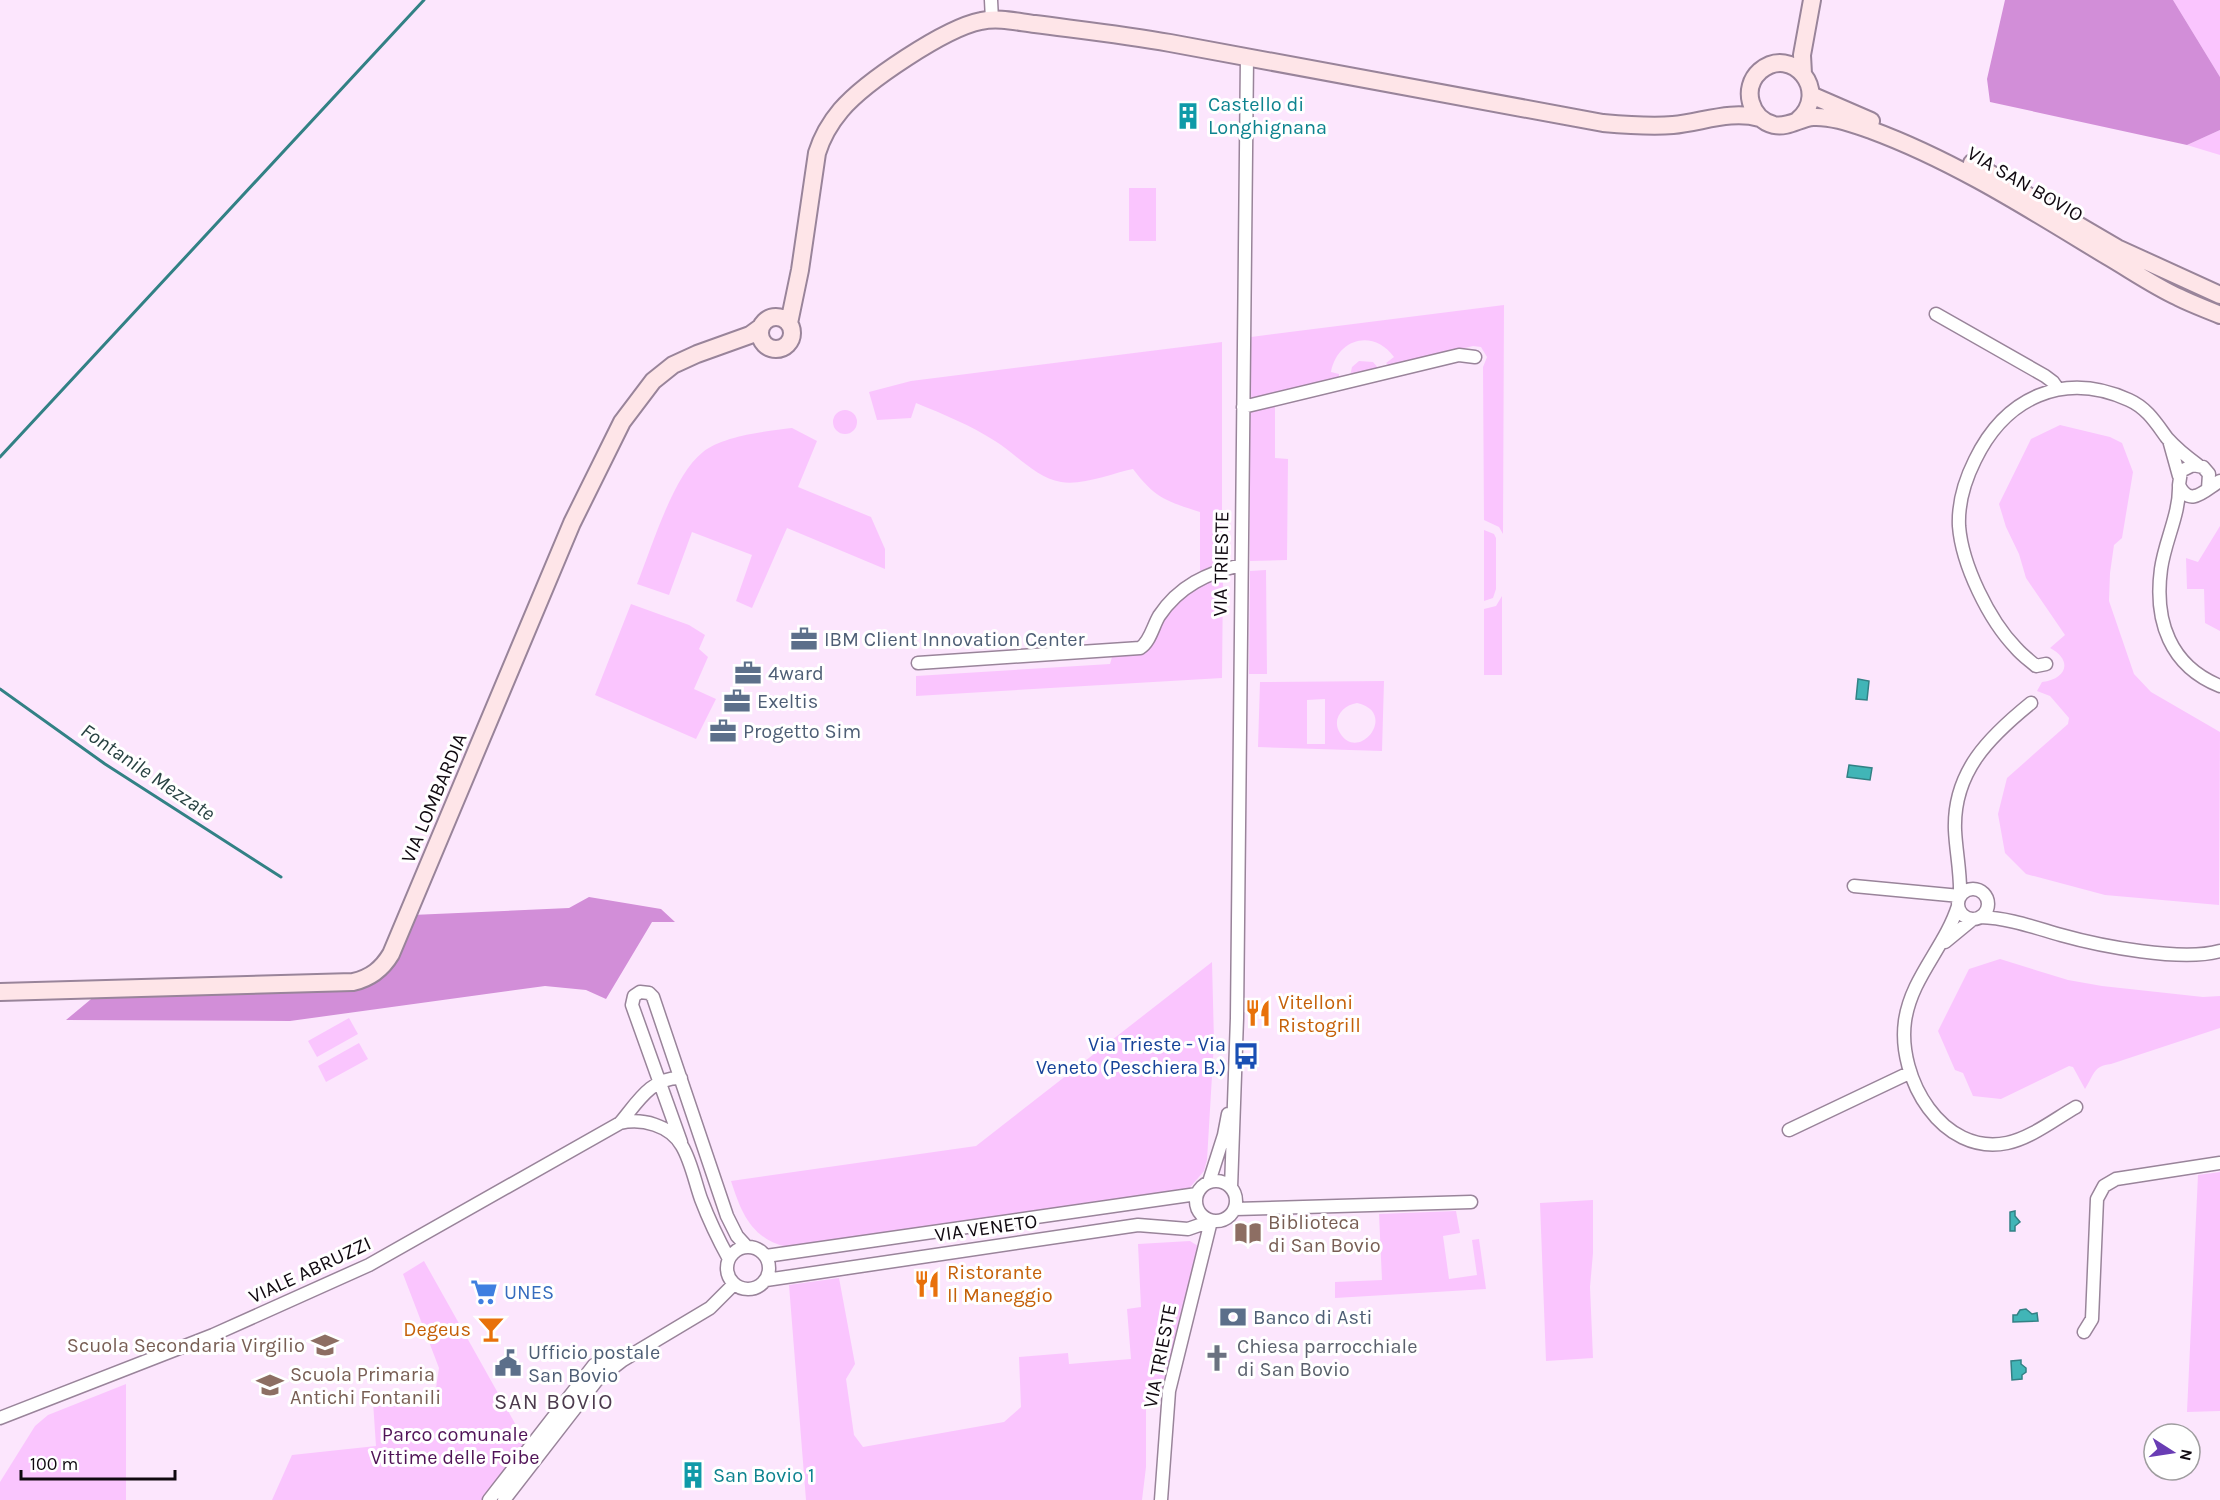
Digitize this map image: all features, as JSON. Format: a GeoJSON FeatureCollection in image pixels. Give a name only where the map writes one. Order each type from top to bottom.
{"type":"FeatureCollection","features":[{"type":"Feature","properties":{"kind":"street"},"geometry":{"type":"LineString","coordinates":[[991,0],[992,20]]}},
{"type":"Feature","properties":{"kind":"street"},"geometry":{"type":"LineString","coordinates":[[1803,74],[1804,34],[1812,0]]}},
{"type":"Feature","properties":{"kind":"street","name":"VIA SAN BOVIO"},"geometry":{"type":"LineString","coordinates":[[784,320],[792,304],[799,277],[817,153],[820,141],[834,118],[864,88],[924,48],[962,27],[983,20],[1112,33],[1612,124],[1664,126],[1719,116],[1749,115],[1779,125],[1815,117],[1858,126],[1966,172],[2177,297],[2220,315]]}},
{"type":"Feature","properties":{"kind":"street"},"geometry":{"type":"LineString","coordinates":[[1783,64],[1804,34]]}},
{"type":"Feature","properties":{"kind":"street","name":"VIA TRIESTE"},"geometry":{"type":"LineString","coordinates":[[1236,1072],[1247,57]]}},
{"type":"Feature","properties":{"kind":"street"},"geometry":{"type":"LineString","coordinates":[[1761,118],[1750,102],[1753,80],[1760,71],[1772,65],[1783,64],[1795,67],[1810,85],[1811,95],[1807,111],[1798,120]]}},
{"type":"Feature","properties":{"kind":"street"},"geometry":{"type":"LineString","coordinates":[[1719,116],[1731,109],[1750,90]]}},
{"type":"Feature","properties":{"kind":"street","name":"VIA SAN BOVIO"},"geometry":{"type":"LineString","coordinates":[[1811,95],[1969,161],[2117,248],[2220,295]]}},
{"type":"Feature","properties":{"kind":"street"},"geometry":{"type":"LineString","coordinates":[[1936,314],[2045,376],[2058,389]]}},
{"type":"Feature","properties":{"kind":"street","name":"VIA LOMBARDIA"},"geometry":{"type":"LineString","coordinates":[[0,992],[353,982],[369,977],[381,968],[391,954],[572,523],[622,422],[643,392],[662,372],[690,357],[750,335],[762,335],[774,348],[784,346],[791,334],[784,320],[769,319],[762,335]]}},
{"type":"Feature","properties":{"kind":"street"},"geometry":{"type":"LineString","coordinates":[[1243,407],[1459,355],[1475,357]]}},
{"type":"Feature","properties":{"kind":"street"},"geometry":{"type":"LineString","coordinates":[[2046,664],[2036,666],[2015,647],[1999,626],[1972,575],[1959,526],[1960,503],[1969,472],[1981,447],[2009,411],[2049,391],[2058,389],[2095,390],[2129,400],[2142,408],[2169,439],[2209,474],[2208,489]]}},
{"type":"Feature","properties":{"kind":"street"},"geometry":{"type":"LineString","coordinates":[[2169,439],[2179,480],[2179,498],[2161,569],[2160,592],[2166,630],[2182,662],[2203,678],[2220,686]]}},
{"type":"Feature","properties":{"kind":"street"},"geometry":{"type":"LineString","coordinates":[[2179,480],[2185,468],[2200,466],[2220,470]]}},
{"type":"Feature","properties":{"kind":"street"},"geometry":{"type":"LineString","coordinates":[[2179,480],[2187,495],[2196,496],[2201,495],[2220,481]]}},
{"type":"Feature","properties":{"kind":"street"},"geometry":{"type":"LineString","coordinates":[[2173,525],[2196,496]]}},
{"type":"Feature","properties":{"kind":"street"},"geometry":{"type":"LineString","coordinates":[[918,663],[1140,648],[1147,641],[1159,617],[1180,592],[1208,575],[1241,565]]}},
{"type":"Feature","properties":{"kind":"street"},"geometry":{"type":"LineString","coordinates":[[2016,920],[1965,916],[1959,901],[1955,829],[1957,802],[1966,775],[1982,748],[2031,703]]}},
{"type":"Feature","properties":{"kind":"street"},"geometry":{"type":"LineString","coordinates":[[1958,854],[1964,872],[2005,914],[2016,920],[2069,937],[2141,951],[2190,955],[2220,951]]}},
{"type":"Feature","properties":{"kind":"street"},"geometry":{"type":"LineString","coordinates":[[1854,886],[1959,901]]}},
{"type":"Feature","properties":{"kind":"street"},"geometry":{"type":"LineString","coordinates":[[1940,946],[1988,908],[1984,893],[1978,889],[1968,889],[1959,901],[1940,946],[1919,979],[1909,1001],[1904,1047],[1909,1073],[1923,1100],[1937,1118],[1952,1132],[1968,1140],[2005,1143],[2019,1139],[2076,1107]]}},
{"type":"Feature","properties":{"kind":"street"},"geometry":{"type":"LineString","coordinates":[[729,1259],[712,1226],[632,1005],[634,996],[640,992],[649,993],[653,998],[727,1216],[737,1236],[747,1247]]}},
{"type":"Feature","properties":{"kind":"street"},"geometry":{"type":"LineString","coordinates":[[1209,1182],[1221,1182],[1231,1188],[1236,1197],[1235,1209],[1226,1219],[1211,1221],[1205,1218],[1198,1211],[1196,1201],[1201,1188],[1209,1182],[1224,1135],[1236,1072]]}},
{"type":"Feature","properties":{"kind":"street"},"geometry":{"type":"LineString","coordinates":[[1231,1188],[1236,1072]]}},
{"type":"Feature","properties":{"kind":"street"},"geometry":{"type":"LineString","coordinates":[[1789,1130],[1909,1073]]}},
{"type":"Feature","properties":{"kind":"street"},"geometry":{"type":"LineString","coordinates":[[620,1123],[650,1088],[666,1079],[681,1078]]}},
{"type":"Feature","properties":{"kind":"street"},"geometry":{"type":"LineString","coordinates":[[620,1123],[630,1121],[651,1123],[671,1134],[682,1145]]}},
{"type":"Feature","properties":{"kind":"street","name":"VIALE ABRUZZI"},"geometry":{"type":"LineString","coordinates":[[0,1418],[213,1335],[369,1265],[620,1123]]}},
{"type":"Feature","properties":{"kind":"street"},"geometry":{"type":"LineString","coordinates":[[2084,1332],[2092,1319],[2094,1223],[2097,1199],[2104,1186],[2116,1179],[2220,1163]]}},
{"type":"Feature","properties":{"kind":"street","name":"VIA VENETO"},"geometry":{"type":"LineString","coordinates":[[766,1256],[1197,1194]]}},
{"type":"Feature","properties":{"kind":"street"},"geometry":{"type":"LineString","coordinates":[[1235,1209],[1470,1202]]}},
{"type":"Feature","properties":{"kind":"street","name":"VIA TRIESTE"},"geometry":{"type":"LineString","coordinates":[[1161,1500],[1169,1391],[1211,1221]]}},
{"type":"Feature","properties":{"kind":"street","name":"VIA VENETO"},"geometry":{"type":"LineString","coordinates":[[766,1280],[1138,1225],[1188,1229],[1211,1221]]}},
{"type":"Feature","properties":{"kind":"street"},"geometry":{"type":"LineString","coordinates":[[747,1247],[756,1248],[766,1256],[770,1266],[766,1280],[759,1287],[748,1290],[734,1284],[728,1275],[727,1265],[737,1250],[747,1247]]}},
{"type":"Feature","properties":{"kind":"street"},"geometry":{"type":"LineString","coordinates":[[504,1500],[597,1380],[623,1360],[710,1308],[734,1284]]}},
{"type":"Feature","properties":{"kind":"street"},"geometry":{"type":"LineString","coordinates":[[489,1500],[594,1365],[623,1360]]}},
{"type":"Feature","properties":{"kind":"green space"},"geometry":{"type":"Polygon","coordinates":[[[2173,0],[2220,0],[2220,77],[2173,0]]]}},
{"type":"Feature","properties":{"kind":"green space"},"geometry":{"type":"Polygon","coordinates":[[[2220,130],[2220,155],[2187,145],[2220,130]]]}},
{"type":"Feature","properties":{"kind":"green space"},"geometry":{"type":"Polygon","coordinates":[[[1129,188],[1156,188],[1156,241],[1129,241],[1129,188]]]}},
{"type":"Feature","properties":{"kind":"green space"},"geometry":{"type":"Polygon","coordinates":[[[1504,305],[1503,534],[1499,527],[1484,520],[1483,367],[1487,357],[1481,347],[1473,346],[1390,366],[1386,363],[1394,357],[1386,348],[1376,342],[1357,341],[1340,352],[1335,361],[1331,372],[1339,374],[1339,378],[1251,399],[1251,337],[1504,305]]]}},
{"type":"Feature","properties":{"kind":"green space"},"geometry":{"type":"Polygon","coordinates":[[[1222,342],[1222,562],[1200,571],[1200,512],[1162,497],[1148,486],[1133,469],[1078,482],[1052,480],[1035,471],[986,435],[916,403],[911,418],[877,420],[869,392],[911,381],[1222,342]]]}},
{"type":"Feature","properties":{"kind":"green space"},"geometry":{"type":"Polygon","coordinates":[[[1359,361],[1373,362],[1379,369],[1350,376],[1352,367],[1359,361]]]}},
{"type":"Feature","properties":{"kind":"green space"},"geometry":{"type":"Polygon","coordinates":[[[1275,406],[1275,458],[1288,459],[1287,560],[1250,561],[1250,412],[1275,406]]]}},
{"type":"Feature","properties":{"kind":"green space"},"geometry":{"type":"Polygon","coordinates":[[[845,410],[854,413],[857,422],[854,431],[845,434],[836,431],[833,422],[836,413],[845,410]]]}},
{"type":"Feature","properties":{"kind":"green space"},"geometry":{"type":"Polygon","coordinates":[[[2060,425],[2110,437],[2122,443],[2133,472],[2122,538],[2114,545],[2109,601],[2134,674],[2151,692],[2220,732],[2219,905],[2105,895],[2026,874],[2005,853],[1998,814],[2007,778],[2068,724],[2069,718],[2050,696],[2037,691],[2042,682],[2062,673],[2064,663],[2062,658],[2050,648],[2065,635],[2026,578],[1999,504],[2031,439],[2060,425]]]}},
{"type":"Feature","properties":{"kind":"green space"},"geometry":{"type":"Polygon","coordinates":[[[792,428],[817,441],[798,487],[871,517],[885,549],[885,569],[787,528],[752,608],[736,601],[752,555],[692,532],[669,595],[637,584],[664,513],[682,477],[692,463],[711,446],[721,442],[745,435],[792,428]]]}},
{"type":"Feature","properties":{"kind":"green space"},"geometry":{"type":"Polygon","coordinates":[[[2220,526],[2220,631],[2205,623],[2204,589],[2187,589],[2186,558],[2198,562],[2220,526]]]}},
{"type":"Feature","properties":{"kind":"green space"},"geometry":{"type":"Polygon","coordinates":[[[1484,530],[1494,534],[1496,538],[1496,589],[1493,598],[1484,601],[1484,530]]]}},
{"type":"Feature","properties":{"kind":"green space"},"geometry":{"type":"Polygon","coordinates":[[[1266,570],[1267,674],[1249,674],[1250,571],[1266,570]]]}},
{"type":"Feature","properties":{"kind":"green space"},"geometry":{"type":"Polygon","coordinates":[[[1223,575],[1222,678],[916,696],[916,676],[1110,664],[1112,657],[1144,653],[1152,644],[1166,616],[1180,601],[1195,589],[1223,575]]]}},
{"type":"Feature","properties":{"kind":"green space"},"geometry":{"type":"Polygon","coordinates":[[[1502,596],[1502,675],[1484,675],[1484,609],[1496,606],[1502,596]]]}},
{"type":"Feature","properties":{"kind":"green space"},"geometry":{"type":"Polygon","coordinates":[[[631,604],[689,625],[705,635],[699,649],[708,657],[694,689],[716,699],[696,739],[595,695],[631,604]]]}},
{"type":"Feature","properties":{"kind":"green space"},"geometry":{"type":"Polygon","coordinates":[[[1384,681],[1382,751],[1258,747],[1260,682],[1384,681]],[[1325,699],[1307,700],[1307,744],[1325,744],[1325,699]],[[1357,703],[1343,710],[1337,723],[1340,733],[1348,741],[1357,743],[1365,740],[1371,733],[1375,725],[1375,716],[1369,708],[1357,703]]]}},
{"type":"Feature","properties":{"kind":"green space"},"geometry":{"type":"Polygon","coordinates":[[[2000,959],[2068,980],[2102,986],[2203,997],[2220,996],[2220,1028],[2105,1065],[2097,1069],[2085,1089],[2073,1067],[2069,1066],[2001,1099],[1973,1096],[1963,1073],[1955,1070],[1938,1031],[1969,969],[2000,959]]]}},
{"type":"Feature","properties":{"kind":"green space"},"geometry":{"type":"Polygon","coordinates":[[[1212,962],[1214,1042],[1207,1160],[1204,1171],[1187,1191],[786,1247],[764,1237],[749,1222],[744,1213],[731,1181],[976,1146],[1212,962]]]}},
{"type":"Feature","properties":{"kind":"green space"},"geometry":{"type":"Polygon","coordinates":[[[349,1018],[358,1034],[317,1057],[308,1041],[349,1018]]]}},
{"type":"Feature","properties":{"kind":"green space"},"geometry":{"type":"Polygon","coordinates":[[[359,1043],[368,1059],[326,1082],[318,1066],[359,1043]]]}},
{"type":"Feature","properties":{"kind":"green space"},"geometry":{"type":"Polygon","coordinates":[[[2220,1172],[2220,1411],[2187,1412],[2198,1175],[2220,1172]]]}},
{"type":"Feature","properties":{"kind":"green space"},"geometry":{"type":"Polygon","coordinates":[[[1593,1200],[1593,1253],[1590,1287],[1593,1358],[1546,1361],[1540,1203],[1593,1200]]]}},
{"type":"Feature","properties":{"kind":"green space"},"geometry":{"type":"Polygon","coordinates":[[[1456,1211],[1460,1233],[1443,1236],[1449,1279],[1477,1275],[1472,1240],[1479,1239],[1486,1289],[1335,1298],[1335,1282],[1382,1280],[1379,1214],[1456,1211]]]}},
{"type":"Feature","properties":{"kind":"green space"},"geometry":{"type":"Polygon","coordinates":[[[1190,1241],[1198,1246],[1161,1394],[1146,1405],[1146,1467],[1142,1500],[806,1500],[789,1285],[839,1278],[855,1364],[846,1379],[854,1435],[863,1447],[1004,1422],[1021,1407],[1019,1357],[1068,1353],[1069,1364],[1131,1359],[1127,1309],[1141,1307],[1138,1244],[1190,1241]]]}},
{"type":"Feature","properties":{"kind":"green space","name":"Parco comunale Vittime delle Foibe"},"geometry":{"type":"Polygon","coordinates":[[[424,1261],[526,1443],[482,1500],[272,1500],[292,1455],[376,1446],[373,1402],[435,1395],[439,1368],[403,1274],[424,1261]]]}},
{"type":"Feature","properties":{"kind":"green space"},"geometry":{"type":"Polygon","coordinates":[[[126,1384],[126,1500],[0,1500],[0,1482],[35,1426],[48,1415],[126,1384]]]}},
{"type":"Feature","properties":{"kind":"shaded area"},"geometry":{"type":"Polygon","coordinates":[[[2005,0],[2173,0],[2220,77],[2220,130],[2187,145],[1990,102],[1987,79],[2005,0]]]}},
{"type":"Feature","properties":{"kind":"shaded area"},"geometry":{"type":"Polygon","coordinates":[[[1858,679],[1869,681],[1867,700],[1856,699],[1858,679]]]}},
{"type":"Feature","properties":{"kind":"shaded area"},"geometry":{"type":"Polygon","coordinates":[[[1849,765],[1872,768],[1870,780],[1847,777],[1849,765]]]}},
{"type":"Feature","properties":{"kind":"shaded area"},"geometry":{"type":"Polygon","coordinates":[[[589,897],[661,909],[675,922],[652,922],[606,999],[586,990],[545,986],[290,1021],[66,1020],[96,995],[356,988],[412,915],[569,908],[589,897]]]}},
{"type":"Feature","properties":{"kind":"shaded area"},"geometry":{"type":"Polygon","coordinates":[[[2015,1211],[2015,1216],[2020,1222],[2015,1226],[2015,1231],[2010,1231],[2010,1212],[2015,1211]]]}},
{"type":"Feature","properties":{"kind":"shaded area"},"geometry":{"type":"Polygon","coordinates":[[[2026,1309],[2032,1314],[2037,1313],[2038,1321],[2013,1322],[2013,1315],[2026,1309]]]}},
{"type":"Feature","properties":{"kind":"shaded area"},"geometry":{"type":"Polygon","coordinates":[[[2021,1360],[2026,1372],[2022,1375],[2022,1379],[2012,1380],[2011,1361],[2021,1360]]]}},
{"type":"Feature","properties":{"kind":"waterway"},"geometry":{"type":"LineString","coordinates":[[0,457],[424,0]]}},
{"type":"Feature","properties":{"kind":"waterway","name":"Fontanile Mezzate"},"geometry":{"type":"LineString","coordinates":[[0,689],[105,764],[281,877]]}},
{"type":"Feature","properties":{"kind":"place","name":"Castello di Longhignana"},"geometry":{"type":"Point","coordinates":[1188,116]}},
{"type":"Feature","properties":{"kind":"place","name":"IBM Client Innovation Center"},"geometry":{"type":"Point","coordinates":[804,639]}},
{"type":"Feature","properties":{"kind":"place","name":"4ward"},"geometry":{"type":"Point","coordinates":[748,673]}},
{"type":"Feature","properties":{"kind":"place","name":"Exeltis"},"geometry":{"type":"Point","coordinates":[737,701]}},
{"type":"Feature","properties":{"kind":"place","name":"Progetto Sim"},"geometry":{"type":"Point","coordinates":[723,731]}},
{"type":"Feature","properties":{"kind":"place","name":"Vitelloni Ristogrill"},"geometry":{"type":"Point","coordinates":[1258,1013]}},
{"type":"Feature","properties":{"kind":"place","name":"Via Trieste - Via Veneto (Peschiera B.)"},"geometry":{"type":"Point","coordinates":[1246,1056]}},
{"type":"Feature","properties":{"kind":"place","name":"Biblioteca di San Bovio"},"geometry":{"type":"Point","coordinates":[1248,1233]}},
{"type":"Feature","properties":{"kind":"place","name":"Ristorante Il Maneggio"},"geometry":{"type":"Point","coordinates":[927,1284]}},
{"type":"Feature","properties":{"kind":"place","name":"UNES"},"geometry":{"type":"Point","coordinates":[484,1292]}},
{"type":"Feature","properties":{"kind":"place","name":"Banco di Asti"},"geometry":{"type":"Point","coordinates":[1233,1317]}},
{"type":"Feature","properties":{"kind":"place","name":"Degeus"},"geometry":{"type":"Point","coordinates":[491,1329]}},
{"type":"Feature","properties":{"kind":"place","name":"Scuola Secondaria Virgilio"},"geometry":{"type":"Point","coordinates":[325,1345]}},
{"type":"Feature","properties":{"kind":"place","name":"Chiesa parrocchiale di San Bovio"},"geometry":{"type":"Point","coordinates":[1217,1358]}},
{"type":"Feature","properties":{"kind":"place","name":"Ufficio postale San Bovio"},"geometry":{"type":"Point","coordinates":[508,1363]}},
{"type":"Feature","properties":{"kind":"place","name":"Scuola Primaria Antichi Fontanili"},"geometry":{"type":"Point","coordinates":[270,1385]}},
{"type":"Feature","properties":{"kind":"place","name":"San Bovio 1"},"geometry":{"type":"Point","coordinates":[693,1475]}},
{"type":"Feature","properties":{"kind":"district","name":"SAN BOVIO"},"geometry":{"type":"Point","coordinates":[554,1402]}}]}
